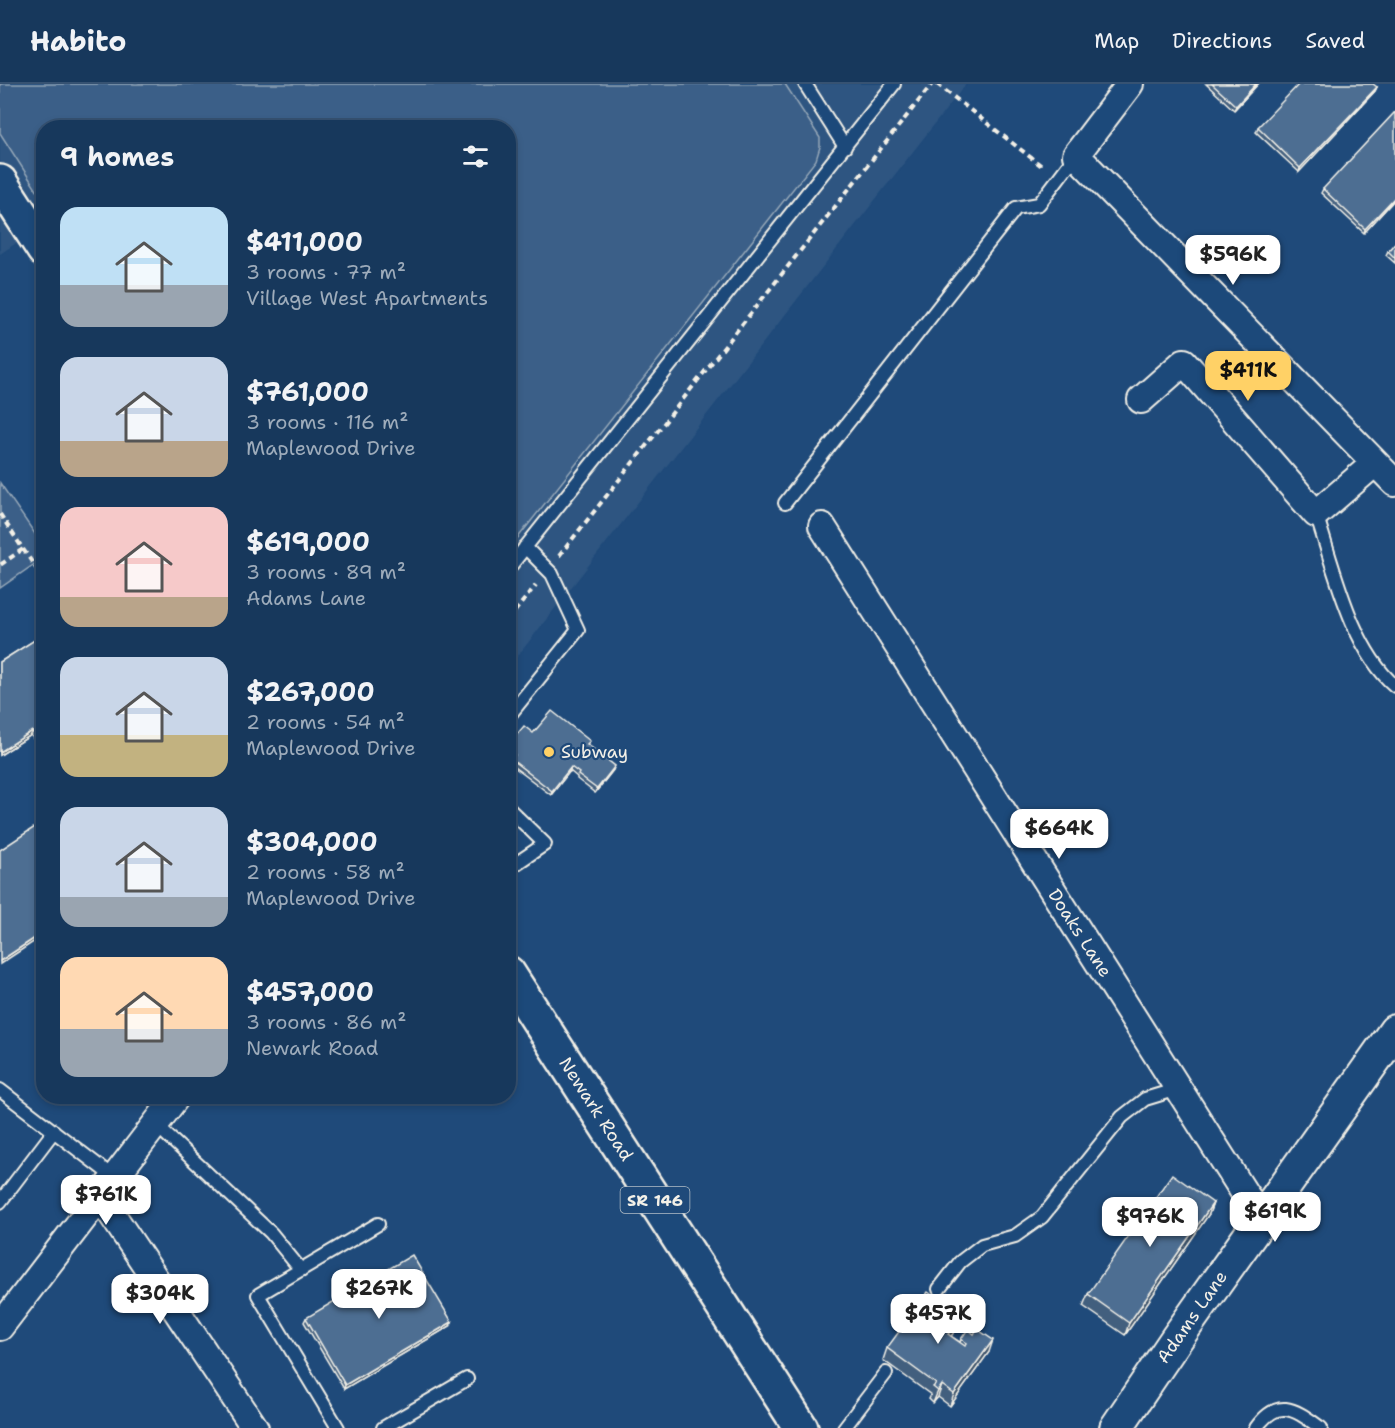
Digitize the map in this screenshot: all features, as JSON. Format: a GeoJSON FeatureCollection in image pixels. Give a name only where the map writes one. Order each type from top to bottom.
{"type":"FeatureCollection","features":[{"type":"Feature","properties":{"kind":"main road"},"geometry":{"type":"LineString","coordinates":[[0,182],[36,238]]}},
{"type":"Feature","properties":{"kind":"main road","name":"Newark Road"},"geometry":{"type":"LineString","coordinates":[[516,985],[801,1428]]}},
{"type":"Feature","properties":{"kind":"street"},"geometry":{"type":"LineString","coordinates":[[1130,84],[1076,155],[1395,483]]}},
{"type":"Feature","properties":{"kind":"street"},"geometry":{"type":"LineString","coordinates":[[1141,400],[1185,362],[1316,514],[1375,463]]}},
{"type":"Feature","properties":{"kind":"street","name":"Doaks Lane"},"geometry":{"type":"LineString","coordinates":[[822,526],[1262,1218]]}},
{"type":"Feature","properties":{"kind":"street","name":"Adams Lane"},"geometry":{"type":"LineString","coordinates":[[1116,1428],[1395,1031]]}},
{"type":"Feature","properties":{"kind":"street"},"geometry":{"type":"LineString","coordinates":[[2,1320],[108,1189],[171,1104]]}},
{"type":"Feature","properties":{"kind":"street"},"geometry":{"type":"LineString","coordinates":[[108,1189],[255,1428]]}},
{"type":"Feature","properties":{"kind":"lane"},"geometry":{"type":"LineString","coordinates":[[805,84],[845,147]]}},
{"type":"Feature","properties":{"kind":"lane"},"geometry":{"type":"LineString","coordinates":[[516,559],[894,84]]}},
{"type":"Feature","properties":{"kind":"lane"},"geometry":{"type":"LineString","coordinates":[[784,503],[1016,208],[1039,204],[1076,155]]}},
{"type":"Feature","properties":{"kind":"lane"},"geometry":{"type":"LineString","coordinates":[[1316,514],[1347,608],[1362,643],[1388,680],[1395,686]]}},
{"type":"Feature","properties":{"kind":"lane"},"geometry":{"type":"LineString","coordinates":[[516,707],[578,630],[552,574],[525,547]]}},
{"type":"Feature","properties":{"kind":"lane"},"geometry":{"type":"LineString","coordinates":[[516,816],[545,844],[516,864]]}},
{"type":"Feature","properties":{"kind":"lane"},"geometry":{"type":"LineString","coordinates":[[939,1289],[960,1262],[982,1245],[1015,1236],[1042,1217],[1122,1117],[1145,1099],[1178,1089]]}},
{"type":"Feature","properties":{"kind":"lane"},"geometry":{"type":"LineString","coordinates":[[0,1090],[54,1131],[108,1189]]}},
{"type":"Feature","properties":{"kind":"lane"},"geometry":{"type":"LineString","coordinates":[[156,1125],[271,1233],[301,1269]]}},
{"type":"Feature","properties":{"kind":"lane"},"geometry":{"type":"LineString","coordinates":[[0,1202],[54,1131]]}},
{"type":"Feature","properties":{"kind":"lane"},"geometry":{"type":"LineString","coordinates":[[338,1428],[258,1295],[378,1224]]}},
{"type":"Feature","properties":{"kind":"lane"},"geometry":{"type":"LineString","coordinates":[[844,1428],[886,1373]]}},
{"type":"Feature","properties":{"kind":"lane"},"geometry":{"type":"LineString","coordinates":[[383,1428],[467,1379]]}},
{"type":"Feature","properties":{"kind":"lane"},"geometry":{"type":"LineString","coordinates":[[1256,1428],[1265,1415],[1284,1408],[1296,1411],[1321,1428]]}},
{"type":"Feature","properties":{"kind":"path"},"geometry":{"type":"LineString","coordinates":[[516,610],[932,84]]}},
{"type":"Feature","properties":{"kind":"path"},"geometry":{"type":"LineString","coordinates":[[937,84],[1058,178]]}},
{"type":"Feature","properties":{"kind":"path"},"geometry":{"type":"LineString","coordinates":[[0,514],[36,568]]}},
{"type":"Feature","properties":{"kind":"path"},"geometry":{"type":"LineString","coordinates":[[0,565],[23,549]]}},
{"type":"Feature","properties":{"kind":"shaded area"},"geometry":{"type":"Polygon","coordinates":[[[0,84],[966,84],[516,658],[516,120],[36,120],[36,230],[0,254],[0,84]]]}},
{"type":"Feature","properties":{"kind":"shaded area"},"geometry":{"type":"Polygon","coordinates":[[[0,84],[785,84],[820,138],[820,147],[816,160],[516,540],[516,120],[36,120],[36,189],[0,133],[0,84]]]}},
{"type":"Feature","properties":{"kind":"shaded area"},"geometry":{"type":"Polygon","coordinates":[[[0,483],[36,535],[36,563],[0,588],[0,483]]]}},
{"type":"Feature","properties":{"kind":"building"},"geometry":{"type":"Polygon","coordinates":[[[1212,84],[1256,84],[1236,106],[1212,84]]]}},
{"type":"Feature","properties":{"kind":"building"},"geometry":{"type":"Polygon","coordinates":[[[1299,84],[1373,84],[1377,87],[1300,168],[1258,127],[1299,84]]]}},
{"type":"Feature","properties":{"kind":"building"},"geometry":{"type":"Polygon","coordinates":[[[1395,112],[1395,197],[1365,229],[1323,189],[1395,112]]]}},
{"type":"Feature","properties":{"kind":"building"},"geometry":{"type":"Polygon","coordinates":[[[1395,243],[1395,258],[1388,251],[1395,243]]]}},
{"type":"Feature","properties":{"kind":"building"},"geometry":{"type":"Polygon","coordinates":[[[36,639],[36,735],[32,731],[0,752],[0,662],[36,639]]]}},
{"type":"Feature","properties":{"kind":"building","name":"Subway"},"geometry":{"type":"Polygon","coordinates":[[[552,711],[590,741],[587,744],[615,766],[597,789],[571,767],[552,791],[516,763],[516,736],[524,726],[533,733],[552,711]]]}},
{"type":"Feature","properties":{"kind":"building"},"geometry":{"type":"Polygon","coordinates":[[[36,826],[36,937],[0,961],[0,850],[36,826]]]}},
{"type":"Feature","properties":{"kind":"building"},"geometry":{"type":"Polygon","coordinates":[[[1172,1174],[1213,1203],[1129,1323],[1088,1294],[1172,1174]]]}},
{"type":"Feature","properties":{"kind":"building"},"geometry":{"type":"Polygon","coordinates":[[[412,1255],[452,1322],[345,1385],[306,1318],[412,1255]]]}},
{"type":"Feature","properties":{"kind":"building"},"geometry":{"type":"Polygon","coordinates":[[[928,1292],[961,1316],[948,1334],[965,1346],[967,1343],[961,1339],[968,1329],[974,1334],[977,1329],[993,1340],[954,1394],[942,1385],[938,1391],[933,1387],[936,1384],[887,1348],[928,1292]]]}},
{"type":"Feature","properties":{"kind":"place","name":"Subway"},"geometry":{"type":"Point","coordinates":[549,752]}}]}
